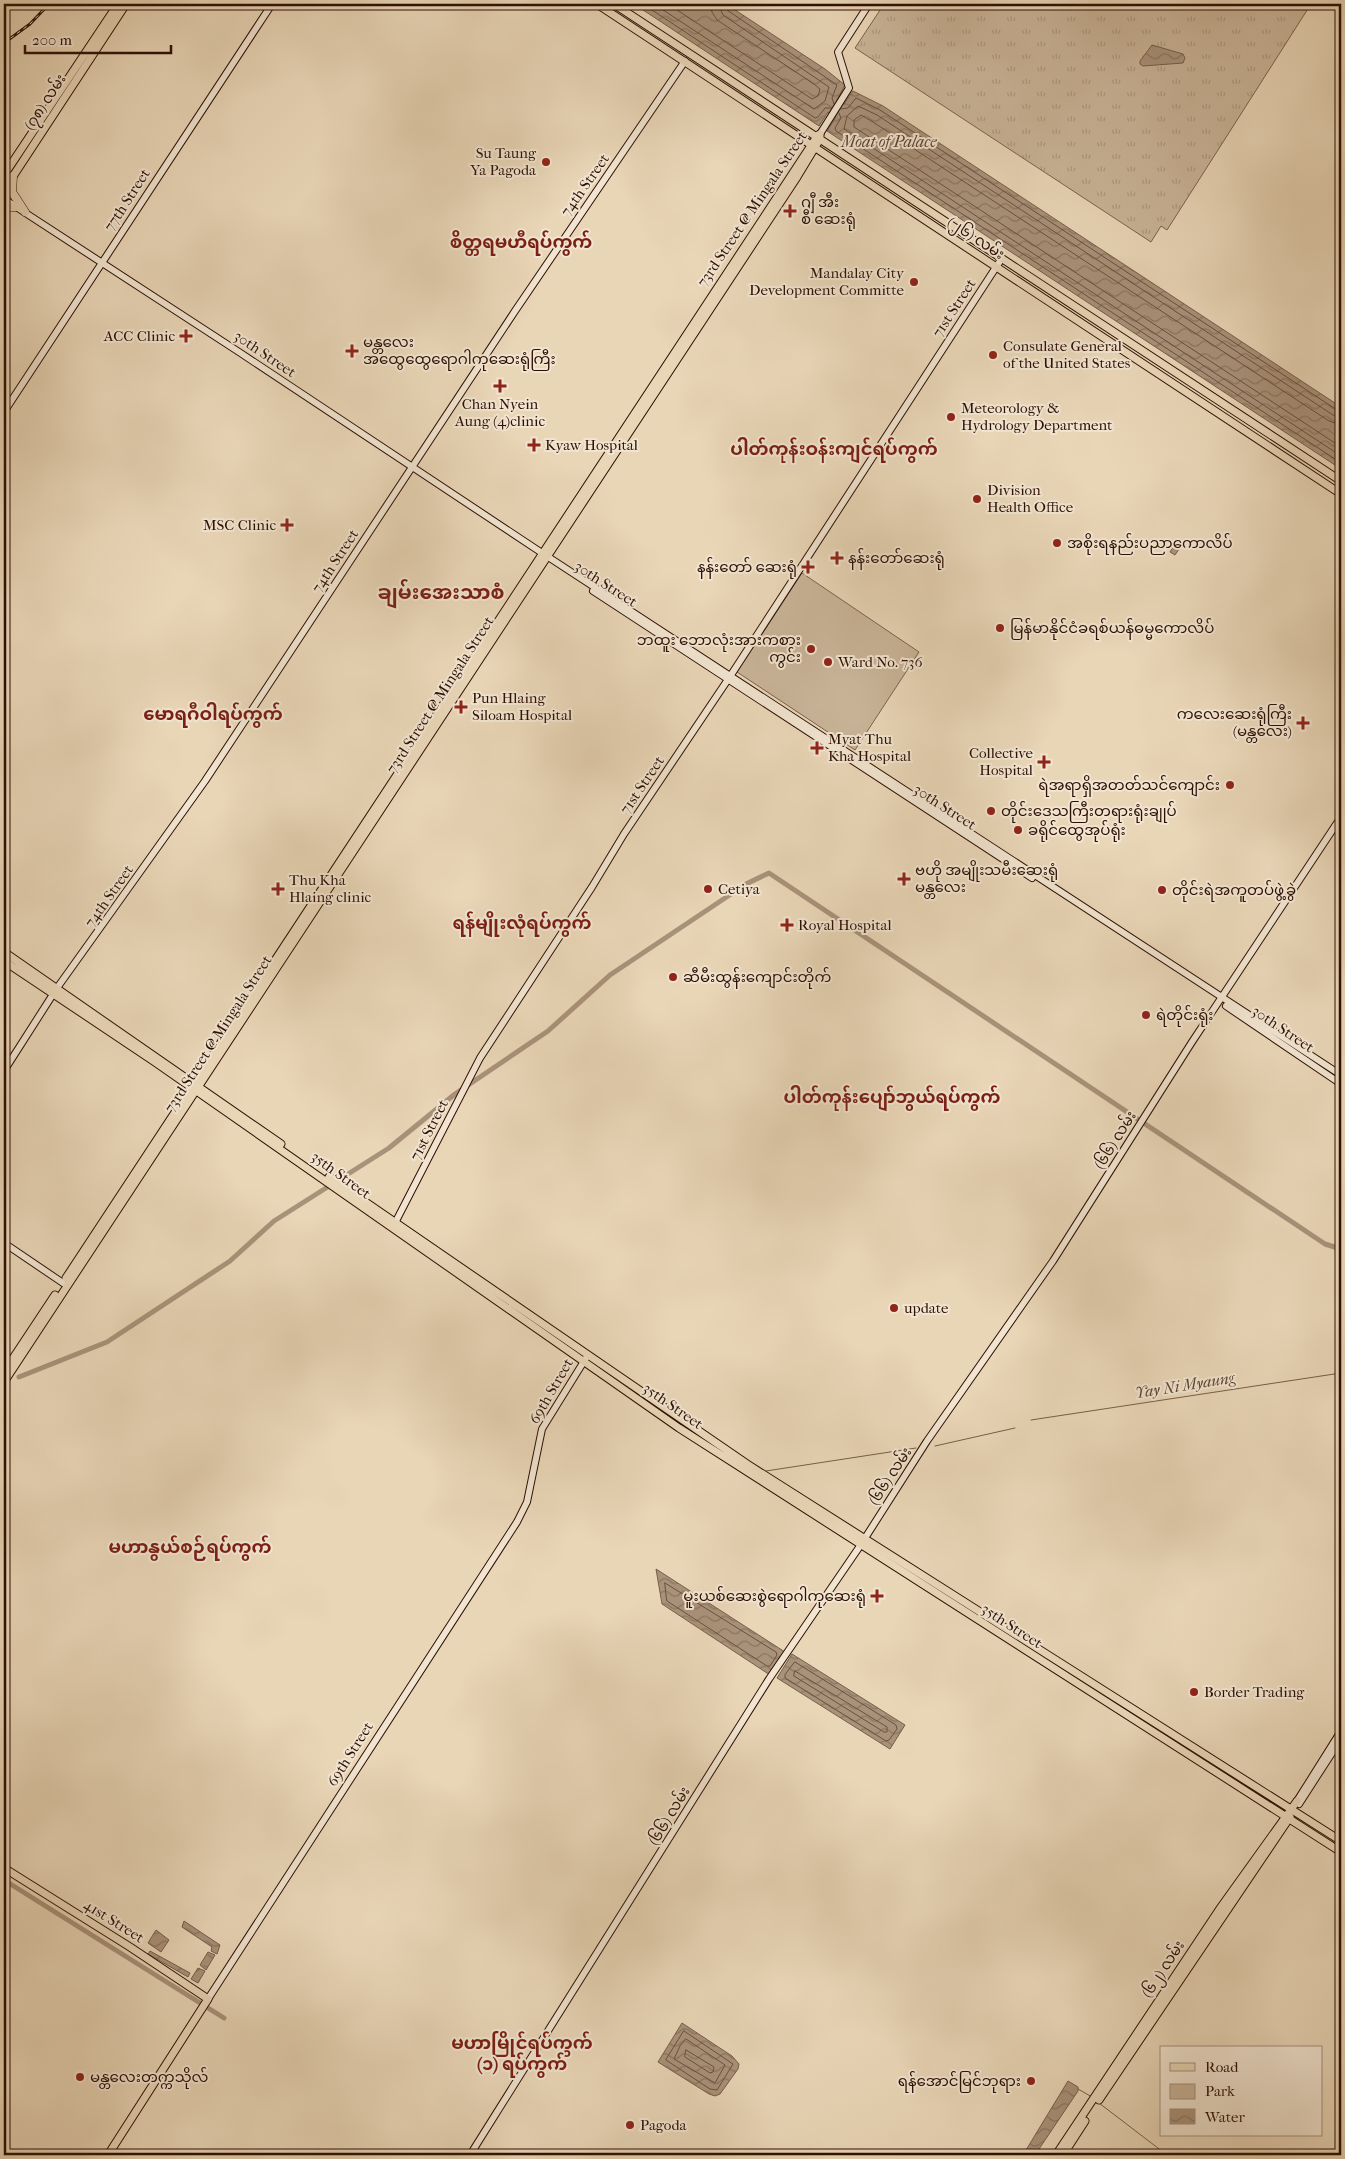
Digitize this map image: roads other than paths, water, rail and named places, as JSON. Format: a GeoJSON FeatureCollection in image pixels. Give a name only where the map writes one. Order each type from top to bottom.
{"type":"FeatureCollection","features":[{"type":"Feature","properties":{"kind":"highway"},"geometry":{"type":"LineString","coordinates":[[13,176],[12,192],[26,212]]}},
{"type":"Feature","properties":{"kind":"highway"},"geometry":{"type":"LineString","coordinates":[[4,207],[17,207]]}},
{"type":"Feature","properties":{"kind":"main road","name":"(၇၈) လမ်း"},"geometry":{"type":"LineString","coordinates":[[4,175],[118,4]]}},
{"type":"Feature","properties":{"kind":"main road","name":"(၇၈) လမ်း"},"geometry":{"type":"LineString","coordinates":[[4,190],[126,4]]}},
{"type":"Feature","properties":{"kind":"main road","name":"77th Street"},"geometry":{"type":"LineString","coordinates":[[4,412],[272,4]]}},
{"type":"Feature","properties":{"kind":"main road","name":"(၂၆) လမ်း"},"geometry":{"type":"LineString","coordinates":[[597,4],[1341,494]]}},
{"type":"Feature","properties":{"kind":"main road","name":"(၂၆) လမ်း"},"geometry":{"type":"LineString","coordinates":[[614,4],[820,134],[1002,258],[1341,481]]}},
{"type":"Feature","properties":{"kind":"main road"},"geometry":{"type":"LineString","coordinates":[[820,134],[849,88],[838,52],[869,4]]}},
{"type":"Feature","properties":{"kind":"main road","name":"74th Street"},"geometry":{"type":"LineString","coordinates":[[4,1071],[56,991],[205,781],[592,196],[684,61]]}},
{"type":"Feature","properties":{"kind":"main road","name":"73rd Street @ Mingala Street"},"geometry":{"type":"LineString","coordinates":[[4,1382],[543,554],[820,134]]}},
{"type":"Feature","properties":{"kind":"main road","name":"30th Street"},"geometry":{"type":"LineString","coordinates":[[4,199],[413,466],[729,677],[1220,999],[1341,1084]]}},
{"type":"Feature","properties":{"kind":"main road","name":"71st Street"},"geometry":{"type":"LineString","coordinates":[[395,1223],[476,1067],[624,834],[729,677],[1002,258]]}},
{"type":"Feature","properties":{"kind":"main road","name":"(၆၆) လမ်း"},"geometry":{"type":"LineString","coordinates":[[470,2155],[718,1759],[860,1546],[927,1441],[1053,1261],[1220,999],[1341,817]]}},
{"type":"Feature","properties":{"kind":"main road","name":"35th Street"},"geometry":{"type":"LineString","coordinates":[[4,952],[56,991],[362,1204],[586,1359],[683,1422],[860,1546],[1341,1852]]}},
{"type":"Feature","properties":{"kind":"main road","name":"35th Street"},"geometry":{"type":"LineString","coordinates":[[4,961],[56,991]]}},
{"type":"Feature","properties":{"kind":"main road","name":"30th Street"},"geometry":{"type":"LineString","coordinates":[[1276,1037],[1341,1075]]}},
{"type":"Feature","properties":{"kind":"main road","name":"73rd Street @ Mingala Street"},"geometry":{"type":"LineString","coordinates":[[4,1372],[196,1087]]}},
{"type":"Feature","properties":{"kind":"main road","name":"35th Street"},"geometry":{"type":"LineString","coordinates":[[362,1204],[395,1223],[586,1359]]}},
{"type":"Feature","properties":{"kind":"main road"},"geometry":{"type":"LineString","coordinates":[[4,1243],[63,1283]]}},
{"type":"Feature","properties":{"kind":"main road","name":"69th Street"},"geometry":{"type":"LineString","coordinates":[[108,2155],[517,1522],[527,1502],[542,1429],[586,1359]]}},
{"type":"Feature","properties":{"kind":"main road","name":"35th Street"},"geometry":{"type":"LineString","coordinates":[[800,1503],[864,1539],[1341,1841]]}},
{"type":"Feature","properties":{"kind":"main road"},"geometry":{"type":"LineString","coordinates":[[1298,1803],[1341,1732]]}},
{"type":"Feature","properties":{"kind":"main road"},"geometry":{"type":"LineString","coordinates":[[1298,1803],[1341,1739]]}},
{"type":"Feature","properties":{"kind":"main road","name":"(၆၂) လမ်း"},"geometry":{"type":"LineString","coordinates":[[1063,2155],[1096,2100],[1203,1935],[1298,1803]]}},
{"type":"Feature","properties":{"kind":"main road","name":"41st Street"},"geometry":{"type":"LineString","coordinates":[[4,1868],[130,1947],[206,2002]]}},
{"type":"Feature","properties":{"kind":"main road","name":"(၆၂) လမ်း"},"geometry":{"type":"LineString","coordinates":[[1056,2155],[1096,2100]]}},
{"type":"Feature","properties":{"kind":"water","name":"Moat of Palace"},"geometry":{"type":"Polygon","coordinates":[[[634,4],[726,4],[825,69],[845,85],[837,100],[844,104],[853,91],[883,106],[1341,407],[1341,469],[827,131],[836,117],[828,112],[819,126],[634,4]]]}},
{"type":"Feature","properties":{"kind":"water"},"geometry":{"type":"Polygon","coordinates":[[[1152,45],[1183,54],[1185,58],[1183,63],[1143,66],[1140,64],[1140,61],[1152,45]]]}},
{"type":"Feature","properties":{"kind":"water"},"geometry":{"type":"Polygon","coordinates":[[[1178,539],[1183,543],[1175,555],[1170,552],[1178,539]]]}},
{"type":"Feature","properties":{"kind":"water"},"geometry":{"type":"Polygon","coordinates":[[[656,1569],[785,1652],[770,1675],[662,1604],[656,1569]]]}},
{"type":"Feature","properties":{"kind":"water"},"geometry":{"type":"Polygon","coordinates":[[[792,1654],[905,1725],[890,1749],[777,1678],[792,1654]]]}},
{"type":"Feature","properties":{"kind":"water"},"geometry":{"type":"Polygon","coordinates":[[[184,1921],[220,1945],[217,1954],[211,1951],[212,1947],[182,1927],[184,1921]]]}},
{"type":"Feature","properties":{"kind":"water"},"geometry":{"type":"Polygon","coordinates":[[[156,1930],[169,1940],[161,1952],[148,1943],[156,1930]]]}},
{"type":"Feature","properties":{"kind":"water"},"geometry":{"type":"Polygon","coordinates":[[[150,1951],[190,1973],[188,1977],[148,1954],[150,1951]]]}},
{"type":"Feature","properties":{"kind":"water"},"geometry":{"type":"Polygon","coordinates":[[[208,1952],[215,1955],[206,1970],[200,1965],[208,1952]]]}},
{"type":"Feature","properties":{"kind":"water"},"geometry":{"type":"Polygon","coordinates":[[[198,1968],[205,1971],[198,1983],[191,1979],[198,1968]]]}},
{"type":"Feature","properties":{"kind":"water"},"geometry":{"type":"Polygon","coordinates":[[[682,2023],[732,2056],[739,2064],[738,2069],[720,2094],[715,2096],[709,2094],[658,2062],[682,2023]]]}},
{"type":"Feature","properties":{"kind":"water"},"geometry":{"type":"Polygon","coordinates":[[[1068,2081],[1078,2087],[1078,2091],[1035,2155],[1023,2155],[1068,2081]]]}},
{"type":"Feature","properties":{"kind":"waterway"},"geometry":{"type":"LineString","coordinates":[[19,1377],[107,1342],[230,1261],[274,1221],[389,1148],[455,1094],[548,1031],[610,975],[746,884],[769,873],[1325,1244],[1341,1249]]}},
{"type":"Feature","properties":{"kind":"waterway","name":"Yay Ni Myaung"},"geometry":{"type":"LineString","coordinates":[[1031,1420],[1341,1373]]}},
{"type":"Feature","properties":{"kind":"waterway","name":"Yay Ni Myaung"},"geometry":{"type":"LineString","coordinates":[[935,1446],[1015,1428]]}},
{"type":"Feature","properties":{"kind":"waterway","name":"Yay Ni Myaung"},"geometry":{"type":"LineString","coordinates":[[766,1471],[916,1448]]}},
{"type":"Feature","properties":{"kind":"waterway"},"geometry":{"type":"LineString","coordinates":[[4,1880],[224,2018]]}},
{"type":"Feature","properties":{"kind":"waterway"},"geometry":{"type":"LineString","coordinates":[[1078,2089],[1092,2097]]}},
{"type":"Feature","properties":{"kind":"waterway"},"geometry":{"type":"LineString","coordinates":[[1099,2103],[1167,2155]]}},
{"type":"Feature","properties":{"kind":"railway"},"geometry":{"type":"LineString","coordinates":[[4,43],[30,24],[49,4]]}},
{"type":"Feature","properties":{"kind":"place","name":"Su Taung Ya Pagoda"},"geometry":{"type":"Point","coordinates":[546,162]}},
{"type":"Feature","properties":{"kind":"place","name":"ဂျီ အီး စီ ဆေးရုံ"},"geometry":{"type":"Point","coordinates":[790,211]}},
{"type":"Feature","properties":{"kind":"place","name":"Mandalay City Development Committe"},"geometry":{"type":"Point","coordinates":[914,282]}},
{"type":"Feature","properties":{"kind":"place","name":"ACC Clinic"},"geometry":{"type":"Point","coordinates":[186,336]}},
{"type":"Feature","properties":{"kind":"place","name":"မန္တလေး အထွေထွေရောဂါကုဆေးရုံကြီး"},"geometry":{"type":"Point","coordinates":[352,351]}},
{"type":"Feature","properties":{"kind":"place","name":"Consulate General of the United States"},"geometry":{"type":"Point","coordinates":[993,355]}},
{"type":"Feature","properties":{"kind":"place","name":"Chan Nyein Aung (4)clinic"},"geometry":{"type":"Point","coordinates":[500,386]}},
{"type":"Feature","properties":{"kind":"place","name":"Meteorology & Hydrology Department"},"geometry":{"type":"Point","coordinates":[951,417]}},
{"type":"Feature","properties":{"kind":"place","name":"Kyaw Hospital"},"geometry":{"type":"Point","coordinates":[534,445]}},
{"type":"Feature","properties":{"kind":"place","name":"Division Health Office"},"geometry":{"type":"Point","coordinates":[977,499]}},
{"type":"Feature","properties":{"kind":"place","name":"MSC Clinic"},"geometry":{"type":"Point","coordinates":[287,525]}},
{"type":"Feature","properties":{"kind":"place","name":"အစိုးရနည်းပညာကောလိပ်"},"geometry":{"type":"Point","coordinates":[1057,543]}},
{"type":"Feature","properties":{"kind":"place","name":"နန်းတော်ဆေးရုံ"},"geometry":{"type":"Point","coordinates":[837,558]}},
{"type":"Feature","properties":{"kind":"place","name":"နန်းတော် ဆေးရုံ"},"geometry":{"type":"Point","coordinates":[808,567]}},
{"type":"Feature","properties":{"kind":"place","name":"မြန်မာနိုင်ငံခရစ်ယန်ဓမ္မကောလိပ်"},"geometry":{"type":"Point","coordinates":[1000,628]}},
{"type":"Feature","properties":{"kind":"place","name":"ဘထူး ဘောလုံးအားကစား ကွင်း"},"geometry":{"type":"Point","coordinates":[811,649]}},
{"type":"Feature","properties":{"kind":"place","name":"Ward No. 736"},"geometry":{"type":"Point","coordinates":[828,662]}},
{"type":"Feature","properties":{"kind":"place","name":"Pun Hlaing Siloam Hospital"},"geometry":{"type":"Point","coordinates":[461,707]}},
{"type":"Feature","properties":{"kind":"place","name":"ကလေးဆေးရုံကြီး (မန္တလေး)"},"geometry":{"type":"Point","coordinates":[1303,723]}},
{"type":"Feature","properties":{"kind":"place","name":"Myat Thu Kha Hospital"},"geometry":{"type":"Point","coordinates":[817,748]}},
{"type":"Feature","properties":{"kind":"place","name":"Collective Hospital"},"geometry":{"type":"Point","coordinates":[1044,762]}},
{"type":"Feature","properties":{"kind":"place","name":"ရဲအရာရှိအတတ်သင်ကျောင်း"},"geometry":{"type":"Point","coordinates":[1230,785]}},
{"type":"Feature","properties":{"kind":"place","name":"တိုင်းဒေသကြီးတရားရုံးချုပ်"},"geometry":{"type":"Point","coordinates":[991,811]}},
{"type":"Feature","properties":{"kind":"place","name":"ခရိုင်ထွေအုပ်ရုံး"},"geometry":{"type":"Point","coordinates":[1018,830]}},
{"type":"Feature","properties":{"kind":"place","name":"ဗဟို အမျိုးသမီးဆေးရုံ မန္တလေး"},"geometry":{"type":"Point","coordinates":[904,879]}},
{"type":"Feature","properties":{"kind":"place","name":"Thu Kha Hlaing clinic"},"geometry":{"type":"Point","coordinates":[278,889]}},
{"type":"Feature","properties":{"kind":"place","name":"Cetiya"},"geometry":{"type":"Point","coordinates":[708,889]}},
{"type":"Feature","properties":{"kind":"place","name":"တိုင်းရဲအကူတပ်ဖွဲ့ခွဲ"},"geometry":{"type":"Point","coordinates":[1162,890]}},
{"type":"Feature","properties":{"kind":"place","name":"Royal Hospital"},"geometry":{"type":"Point","coordinates":[787,925]}},
{"type":"Feature","properties":{"kind":"place","name":"ဆီမီးထွန်းကျောင်းတိုက်"},"geometry":{"type":"Point","coordinates":[673,977]}},
{"type":"Feature","properties":{"kind":"place","name":"ရဲတိုင်းရုံး"},"geometry":{"type":"Point","coordinates":[1146,1015]}},
{"type":"Feature","properties":{"kind":"place","name":"update"},"geometry":{"type":"Point","coordinates":[894,1308]}},
{"type":"Feature","properties":{"kind":"place","name":"မူးယစ်ဆေးစွဲရောဂါကုဆေးရုံ"},"geometry":{"type":"Point","coordinates":[877,1596]}},
{"type":"Feature","properties":{"kind":"place","name":"Border Trading"},"geometry":{"type":"Point","coordinates":[1194,1692]}},
{"type":"Feature","properties":{"kind":"place","name":"မန္တလေးတက္ကသိုလ်"},"geometry":{"type":"Point","coordinates":[80,2077]}},
{"type":"Feature","properties":{"kind":"place","name":"ရန်အောင်မြင်ဘုရား"},"geometry":{"type":"Point","coordinates":[1031,2081]}},
{"type":"Feature","properties":{"kind":"place","name":"Pagoda"},"geometry":{"type":"Point","coordinates":[630,2125]}},
{"type":"Feature","properties":{"kind":"district","name":"စိတ္တရမဟီရပ်ကွက်"},"geometry":{"type":"Point","coordinates":[521,242]}},
{"type":"Feature","properties":{"kind":"district","name":"ပါတ်ကုန်းဝန်းကျင်ရပ်ကွက်"},"geometry":{"type":"Point","coordinates":[834,449]}},
{"type":"Feature","properties":{"kind":"district","name":"ချမ်းအေးသာစံ"},"geometry":{"type":"Point","coordinates":[441,592]}},
{"type":"Feature","properties":{"kind":"district","name":"မောရဂီဝါရပ်ကွက်"},"geometry":{"type":"Point","coordinates":[213,714]}},
{"type":"Feature","properties":{"kind":"district","name":"ရန်မျိုးလုံရပ်ကွက်"},"geometry":{"type":"Point","coordinates":[522,923]}},
{"type":"Feature","properties":{"kind":"district","name":"ပါတ်ကုန်းပျော်ဘွယ်ရပ်ကွက်"},"geometry":{"type":"Point","coordinates":[892,1097]}},
{"type":"Feature","properties":{"kind":"district","name":"မဟာနွယ်စဉ်ရပ်ကွက်"},"geometry":{"type":"Point","coordinates":[190,1547]}},
{"type":"Feature","properties":{"kind":"district","name":"မဟာမြိုင်ရပ်ကွက် (၁) ရပ်ကွက်"},"geometry":{"type":"Point","coordinates":[522,2053]}}]}
